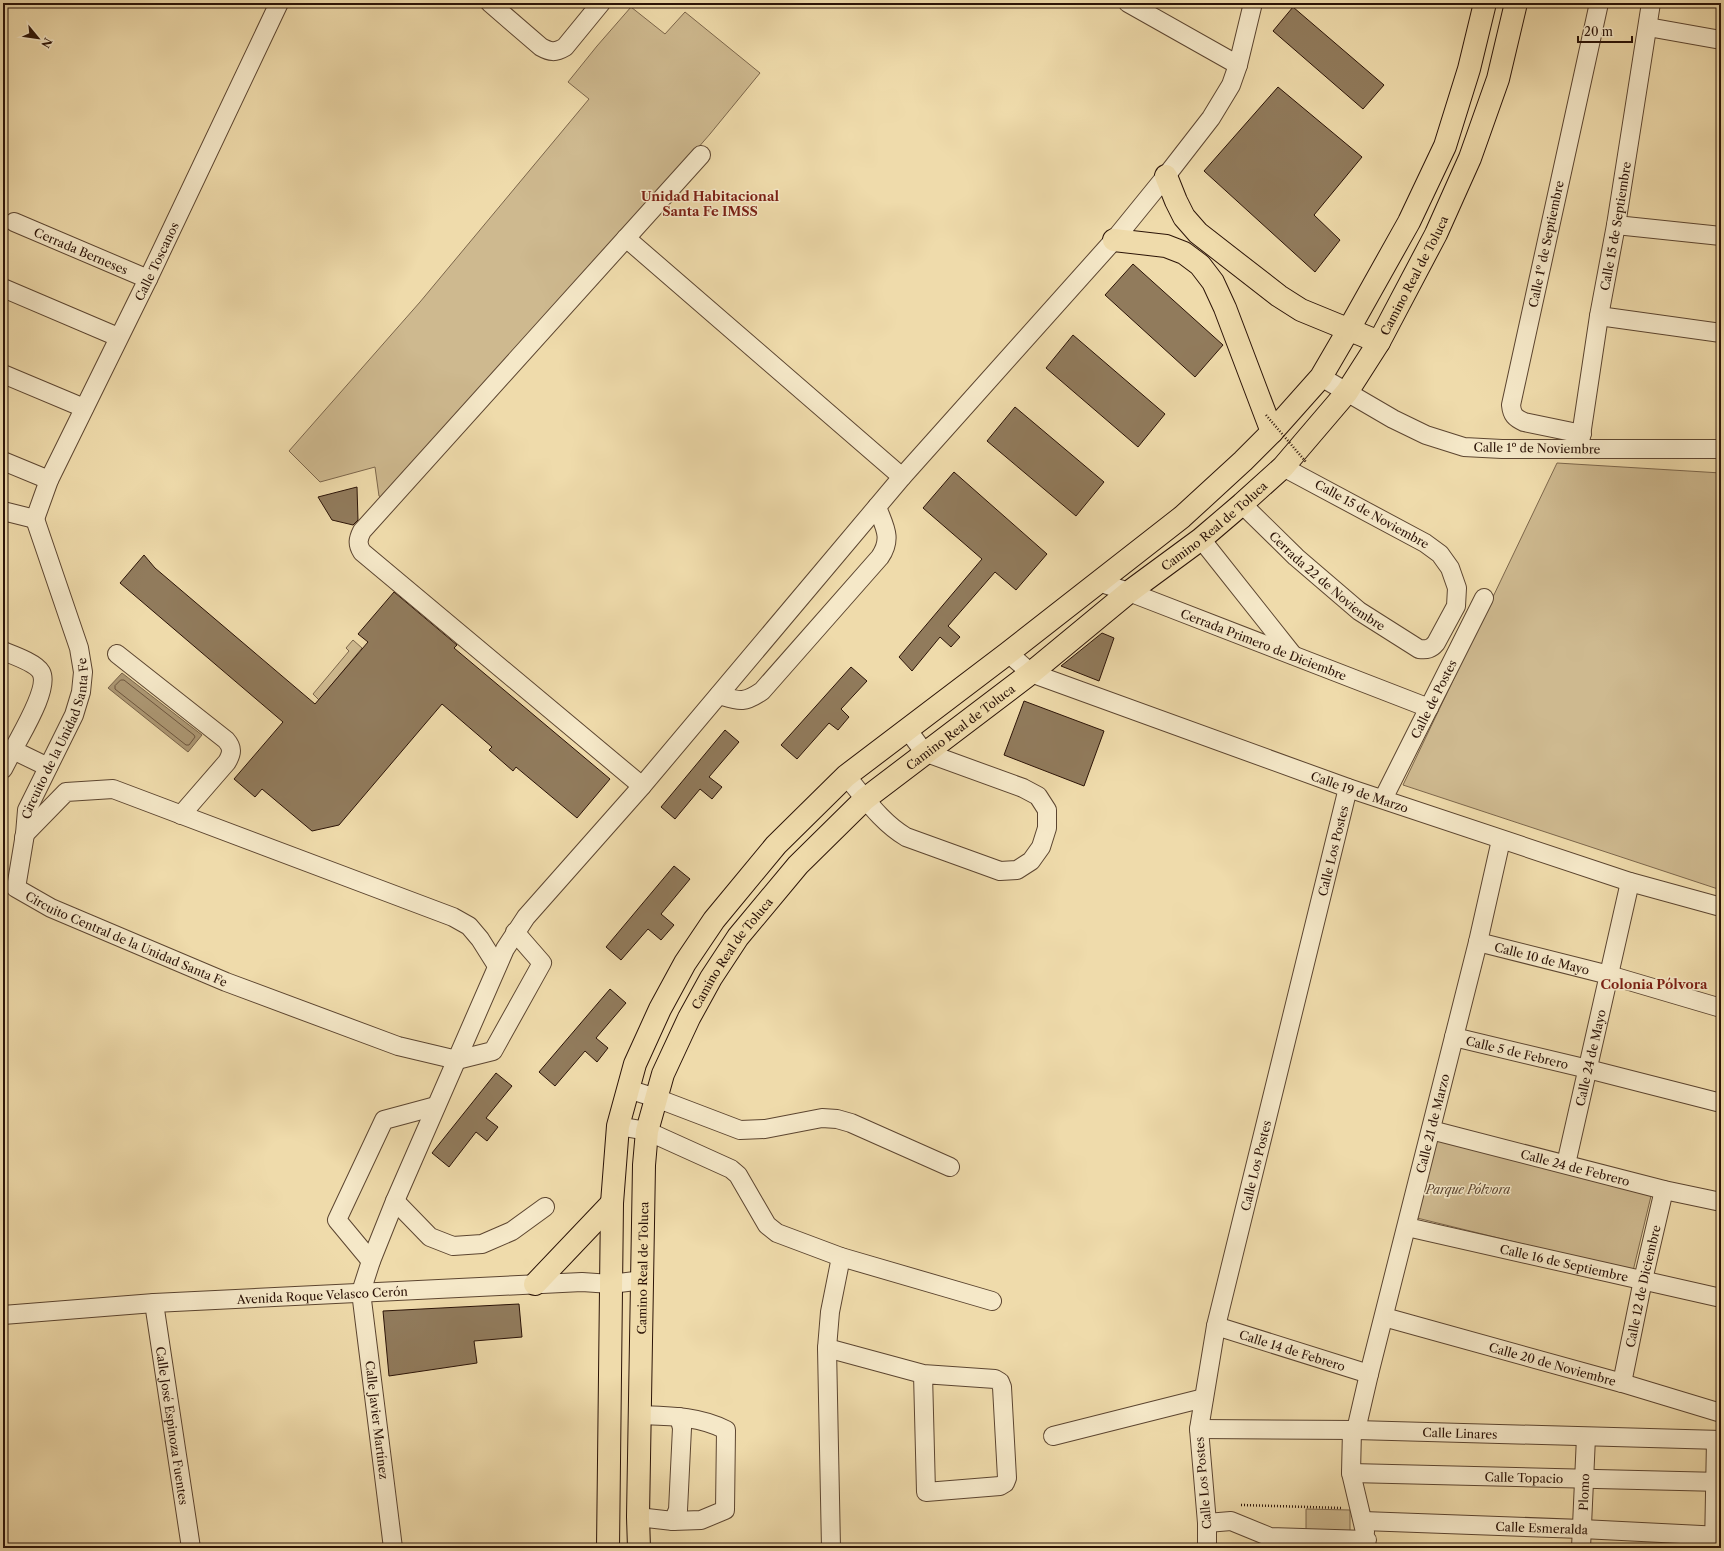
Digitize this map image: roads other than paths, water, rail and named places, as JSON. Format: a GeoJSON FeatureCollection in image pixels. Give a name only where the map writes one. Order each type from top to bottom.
{"type":"FeatureCollection","features":[{"type":"Feature","properties":{"kind":"main road"},"geometry":{"type":"LineString","coordinates":[[608,1548],[612,1203],[618,1126],[635,1064],[660,1009],[685,963],[714,920],[767,855],[846,776],[1008,653],[1182,516],[1243,461],[1269,423],[1321,377],[1408,222],[1445,146],[1469,69],[1485,3]]}},
{"type":"Feature","properties":{"kind":"main road","name":"Camino Real de Toluca"},"geometry":{"type":"LineString","coordinates":[[639,1548],[638,1517],[644,1165],[647,1131],[666,1067],[689,1018],[711,978],[738,937],[798,865],[865,799],[924,752],[1031,673],[1129,592],[1201,539],[1283,467],[1347,392],[1379,342],[1436,234],[1470,158],[1498,79],[1516,3]]}},
{"type":"Feature","properties":{"kind":"main road"},"geometry":{"type":"LineString","coordinates":[[1166,176],[1184,217],[1198,233],[1279,296],[1301,310],[1379,342]]}},
{"type":"Feature","properties":{"kind":"main road"},"geometry":{"type":"LineString","coordinates":[[1114,240],[1166,246],[1184,253],[1200,265],[1213,282],[1225,308],[1269,423]]}},
{"type":"Feature","properties":{"kind":"main road"},"geometry":{"type":"LineString","coordinates":[[1243,461],[1262,486]]}},
{"type":"Feature","properties":{"kind":"main road"},"geometry":{"type":"LineString","coordinates":[[685,963],[711,978]]}},
{"type":"Feature","properties":{"kind":"main road"},"geometry":{"type":"LineString","coordinates":[[535,1284],[612,1203]]}},
{"type":"Feature","properties":{"kind":"street","name":"Calle Toscanos"},"geometry":{"type":"LineString","coordinates":[[35,519],[49,480],[118,337],[148,279],[279,3]]}},
{"type":"Feature","properties":{"kind":"street"},"geometry":{"type":"LineString","coordinates":[[490,3],[541,47],[549,52],[558,52],[565,47],[601,3]]}},
{"type":"Feature","properties":{"kind":"street"},"geometry":{"type":"LineString","coordinates":[[1128,3],[1238,65]]}},
{"type":"Feature","properties":{"kind":"street"},"geometry":{"type":"LineString","coordinates":[[361,1292],[371,1260],[395,1201],[497,966],[515,932],[526,917],[642,786],[902,477],[1114,240],[1166,176],[1211,118],[1231,85],[1238,65],[1253,3]]}},
{"type":"Feature","properties":{"kind":"street","name":"Calle 1º de Septiembre"},"geometry":{"type":"LineString","coordinates":[[1580,442],[1516,418],[1512,412],[1512,405],[1599,3]]}},
{"type":"Feature","properties":{"kind":"street","name":"Calle 15 de Septiembre"},"geometry":{"type":"LineString","coordinates":[[1580,442],[1599,316],[1616,225],[1651,3]]}},
{"type":"Feature","properties":{"kind":"street"},"geometry":{"type":"LineString","coordinates":[[1648,27],[1721,40]]}},
{"type":"Feature","properties":{"kind":"street"},"geometry":{"type":"LineString","coordinates":[[642,786],[362,552],[358,545],[359,537],[362,531],[701,156]]}},
{"type":"Feature","properties":{"kind":"street","name":"Cerrada Berneses"},"geometry":{"type":"LineString","coordinates":[[14,222],[148,279]]}},
{"type":"Feature","properties":{"kind":"street"},"geometry":{"type":"LineString","coordinates":[[1616,225],[1721,236]]}},
{"type":"Feature","properties":{"kind":"street"},"geometry":{"type":"LineString","coordinates":[[626,238],[902,477]]}},
{"type":"Feature","properties":{"kind":"street"},"geometry":{"type":"LineString","coordinates":[[3,288],[118,337]]}},
{"type":"Feature","properties":{"kind":"street"},"geometry":{"type":"LineString","coordinates":[[1599,316],[1721,333]]}},
{"type":"Feature","properties":{"kind":"street"},"geometry":{"type":"LineString","coordinates":[[3,374],[84,408]]}},
{"type":"Feature","properties":{"kind":"street","name":"Calle 1º de Noviembre"},"geometry":{"type":"LineString","coordinates":[[1321,377],[1393,419],[1426,435],[1464,447],[1502,449],[1580,442],[1721,449]]}},
{"type":"Feature","properties":{"kind":"street"},"geometry":{"type":"LineString","coordinates":[[3,461],[49,480]]}},
{"type":"Feature","properties":{"kind":"street","name":"Calle 15 de Noviembre"},"geometry":{"type":"LineString","coordinates":[[1283,467],[1425,543],[1440,554],[1450,568],[1457,588],[1456,606],[1436,643],[1431,648],[1425,650],[1419,649]]}},
{"type":"Feature","properties":{"kind":"street","name":"Cerrada 22 de Noviembre"},"geometry":{"type":"LineString","coordinates":[[1242,504],[1296,557],[1354,607],[1384,628],[1419,649]]}},
{"type":"Feature","properties":{"kind":"street"},"geometry":{"type":"LineString","coordinates":[[719,695],[739,700],[750,700],[762,691],[880,557],[886,549],[888,541],[887,532],[877,507]]}},
{"type":"Feature","properties":{"kind":"street"},"geometry":{"type":"LineString","coordinates":[[3,511],[35,519]]}},
{"type":"Feature","properties":{"kind":"street","name":"Circuito de la Unidad Santa Fe"},"geometry":{"type":"LineString","coordinates":[[3,888],[25,834],[27,810],[74,715],[81,692],[83,672],[79,648],[35,519]]}},
{"type":"Feature","properties":{"kind":"street"},"geometry":{"type":"LineString","coordinates":[[1201,539],[1293,656]]}},
{"type":"Feature","properties":{"kind":"street","name":"Cerrada Primero de Diciembre"},"geometry":{"type":"LineString","coordinates":[[1098,582],[1129,592],[1429,708]]}},
{"type":"Feature","properties":{"kind":"street","name":"Calle de Postes"},"geometry":{"type":"LineString","coordinates":[[1383,799],[1484,598]]}},
{"type":"Feature","properties":{"kind":"street"},"geometry":{"type":"LineString","coordinates":[[3,651],[33,665],[41,672],[43,680],[41,692],[3,769]]}},
{"type":"Feature","properties":{"kind":"street","name":"Calle 19 de Marzo"},"geometry":{"type":"LineString","coordinates":[[1008,653],[1031,673],[1348,788],[1630,882],[1721,907]]}},
{"type":"Feature","properties":{"kind":"street"},"geometry":{"type":"LineString","coordinates":[[118,654],[231,746],[232,754],[227,762],[181,815]]}},
{"type":"Feature","properties":{"kind":"street"},"geometry":{"type":"LineString","coordinates":[[846,776],[880,818],[892,829],[906,837],[1000,871],[1017,870],[1031,862],[1041,847],[1047,828],[1047,810],[1038,796],[1022,788],[924,752],[907,729]]}},
{"type":"Feature","properties":{"kind":"street"},"geometry":{"type":"LineString","coordinates":[[13,750],[48,767]]}},
{"type":"Feature","properties":{"kind":"street","name":"Calle Los Postes"},"geometry":{"type":"LineString","coordinates":[[1208,1548],[1199,1429],[1216,1326],[1348,788]]}},
{"type":"Feature","properties":{"kind":"street"},"geometry":{"type":"LineString","coordinates":[[25,834],[66,792],[113,790],[453,917],[469,926],[480,939],[497,966]]}},
{"type":"Feature","properties":{"kind":"street","name":"Circuito Central de la Unidad Santa Fe"},"geometry":{"type":"LineString","coordinates":[[25,834],[16,888],[51,908],[226,982],[398,1046],[457,1060]]}},
{"type":"Feature","properties":{"kind":"street","name":"Calle 21 de Marzo"},"geometry":{"type":"LineString","coordinates":[[1368,1544],[1351,1473],[1354,1430],[1407,1227],[1478,942],[1501,840]]}},
{"type":"Feature","properties":{"kind":"street","name":"Calle 24 de Mayo"},"geometry":{"type":"LineString","coordinates":[[1566,1164],[1630,882]]}},
{"type":"Feature","properties":{"kind":"street"},"geometry":{"type":"LineString","coordinates":[[457,1060],[493,1051],[542,963],[515,932]]}},
{"type":"Feature","properties":{"kind":"street","name":"Calle 10 de Mayo"},"geometry":{"type":"LineString","coordinates":[[1478,942],[1609,976],[1721,1008]]}},
{"type":"Feature","properties":{"kind":"street","name":"Calle 5 de Febrero"},"geometry":{"type":"LineString","coordinates":[[1454,1037],[1588,1068],[1721,1103]]}},
{"type":"Feature","properties":{"kind":"street"},"geometry":{"type":"LineString","coordinates":[[628,1089],[740,1130],[765,1129],[822,1118],[837,1119],[851,1123],[950,1167]]}},
{"type":"Feature","properties":{"kind":"street"},"geometry":{"type":"LineString","coordinates":[[371,1260],[337,1220],[384,1120],[436,1106]]}},
{"type":"Feature","properties":{"kind":"street"},"geometry":{"type":"LineString","coordinates":[[618,1126],[647,1131],[731,1169],[738,1176],[767,1225],[777,1233],[841,1257],[992,1301]]}},
{"type":"Feature","properties":{"kind":"street","name":"Calle 24 de Febrero"},"geometry":{"type":"LineString","coordinates":[[1431,1130],[1664,1190],[1721,1202]]}},
{"type":"Feature","properties":{"kind":"street","name":"Calle 12 de Diciembre"},"geometry":{"type":"LineString","coordinates":[[1622,1383],[1664,1190]]}},
{"type":"Feature","properties":{"kind":"street"},"geometry":{"type":"LineString","coordinates":[[395,1201],[430,1237],[453,1246],[482,1244],[512,1231],[545,1207]]}},
{"type":"Feature","properties":{"kind":"street","name":"Calle 16 de Septiembre"},"geometry":{"type":"LineString","coordinates":[[1407,1227],[1721,1298]]}},
{"type":"Feature","properties":{"kind":"street"},"geometry":{"type":"LineString","coordinates":[[832,1548],[827,1348],[830,1312],[841,1257]]}},
{"type":"Feature","properties":{"kind":"street","name":"Avenida Roque Velasco Cerón"},"geometry":{"type":"LineString","coordinates":[[3,1315],[154,1303],[361,1292],[487,1288],[582,1282],[611,1284],[643,1280]]}},
{"type":"Feature","properties":{"kind":"street","name":"Calle Javier Martínez"},"geometry":{"type":"LineString","coordinates":[[361,1292],[393,1548]]}},
{"type":"Feature","properties":{"kind":"street","name":"Calle José Espinoza Fuentes"},"geometry":{"type":"LineString","coordinates":[[154,1303],[191,1548]]}},
{"type":"Feature","properties":{"kind":"street","name":"Calle 20 de Noviembre"},"geometry":{"type":"LineString","coordinates":[[1384,1316],[1622,1383],[1721,1413]]}},
{"type":"Feature","properties":{"kind":"street","name":"Calle 14 de Febrero"},"geometry":{"type":"LineString","coordinates":[[1216,1326],[1369,1374]]}},
{"type":"Feature","properties":{"kind":"street"},"geometry":{"type":"LineString","coordinates":[[827,1348],[923,1374],[995,1379],[1000,1382],[1002,1387],[1007,1478],[1005,1483],[1000,1486],[926,1492],[923,1374]]}},
{"type":"Feature","properties":{"kind":"street"},"geometry":{"type":"LineString","coordinates":[[1053,1436],[1204,1398]]}},
{"type":"Feature","properties":{"kind":"street"},"geometry":{"type":"LineString","coordinates":[[638,1517],[673,1521],[701,1520],[725,1510],[726,1430],[714,1424],[680,1417],[640,1415]]}},
{"type":"Feature","properties":{"kind":"street"},"geometry":{"type":"LineString","coordinates":[[673,1521],[678,1510],[682,1428],[680,1417]]}},
{"type":"Feature","properties":{"kind":"street","name":"Calle Linares"},"geometry":{"type":"LineString","coordinates":[[1199,1429],[1354,1430],[1718,1440]]}},
{"type":"Feature","properties":{"kind":"street","name":"Plomo"},"geometry":{"type":"LineString","coordinates":[[1581,1548],[1586,1437]]}},
{"type":"Feature","properties":{"kind":"street"},"geometry":{"type":"LineString","coordinates":[[1716,1540],[1718,1440]]}},
{"type":"Feature","properties":{"kind":"street","name":"Calle Topacio"},"geometry":{"type":"LineString","coordinates":[[1351,1473],[1718,1482]]}},
{"type":"Feature","properties":{"kind":"street","name":"Calle Esmeralda"},"geometry":{"type":"LineString","coordinates":[[1362,1515],[1582,1529],[1716,1540]]}},
{"type":"Feature","properties":{"kind":"street"},"geometry":{"type":"LineString","coordinates":[[1207,1523],[1231,1521],[1270,1537],[1368,1544]]}},
{"type":"Feature","properties":{"kind":"water"},"geometry":{"type":"Polygon","coordinates":[[[122,673],[202,735],[188,752],[108,688],[122,673]]]}},
{"type":"Feature","properties":{"kind":"district","name":"Unidad Habitacional Santa Fe IMSS"},"geometry":{"type":"Point","coordinates":[710,204]}},
{"type":"Feature","properties":{"kind":"district","name":"Colonia Pólvora"},"geometry":{"type":"Point","coordinates":[1654,984]}},
{"type":"Feature","properties":{"kind":"park label","name":"Parque Pólvora"},"geometry":{"type":"Point","coordinates":[1468,1189]}}]}
